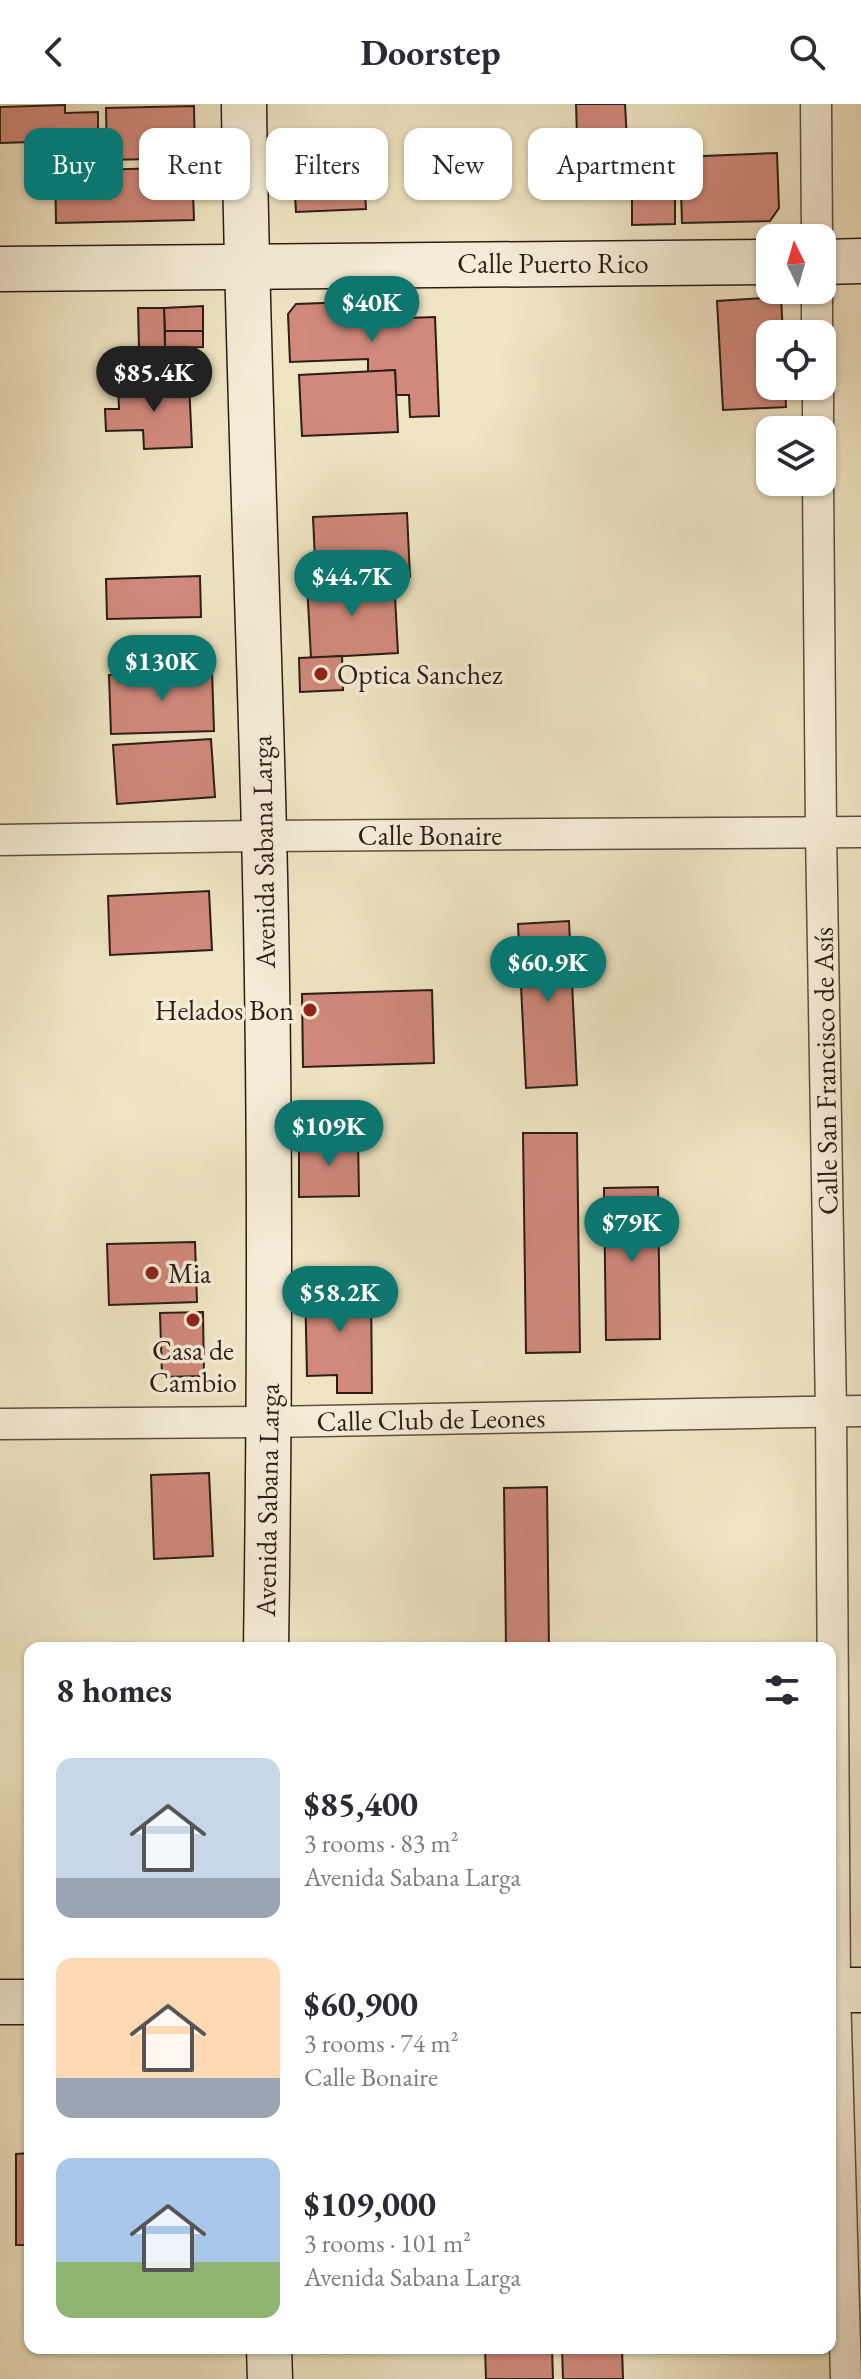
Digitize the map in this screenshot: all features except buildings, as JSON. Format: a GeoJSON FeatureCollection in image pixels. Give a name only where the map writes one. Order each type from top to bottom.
{"type":"FeatureCollection","features":[{"type":"Feature","properties":{"kind":"main road","name":"Avenida Sabana Larga"},"geometry":{"type":"LineString","coordinates":[[244,104],[264,836],[269,1422],[266,1642]]}},
{"type":"Feature","properties":{"kind":"main road"},"geometry":{"type":"LineString","coordinates":[[836,262],[861,261]]}},
{"type":"Feature","properties":{"kind":"main road","name":"Calle Puerto Rico"},"geometry":{"type":"LineString","coordinates":[[0,269],[756,262]]}},
{"type":"Feature","properties":{"kind":"main road"},"geometry":{"type":"LineString","coordinates":[[0,2002],[24,2002]]}},
{"type":"Feature","properties":{"kind":"main road"},"geometry":{"type":"LineString","coordinates":[[269,2354],[270,2379]]}},
{"type":"Feature","properties":{"kind":"street"},"geometry":{"type":"LineString","coordinates":[[816,104],[817,224]]}},
{"type":"Feature","properties":{"kind":"street","name":"Calle San Francisco de Asís"},"geometry":{"type":"LineString","coordinates":[[818,496],[835,1642]]}},
{"type":"Feature","properties":{"kind":"street","name":"Calle Bonaire"},"geometry":{"type":"LineString","coordinates":[[0,840],[861,832]]}},
{"type":"Feature","properties":{"kind":"street","name":"Calle Club de Leones"},"geometry":{"type":"LineString","coordinates":[[0,1424],[861,1411]]}},
{"type":"Feature","properties":{"kind":"street","name":"Calle San Francisco de Asís"},"geometry":{"type":"LineString","coordinates":[[836,1674],[846,2379]]}},
{"type":"Feature","properties":{"kind":"place","name":"Optica Sanchez"},"geometry":{"type":"Point","coordinates":[321,674]}},
{"type":"Feature","properties":{"kind":"place","name":"Helados Bon"},"geometry":{"type":"Point","coordinates":[310,1010]}},
{"type":"Feature","properties":{"kind":"place","name":"Mia"},"geometry":{"type":"Point","coordinates":[152,1273]}},
{"type":"Feature","properties":{"kind":"place","name":"Casa de Cambio"},"geometry":{"type":"Point","coordinates":[193,1320]}}]}
